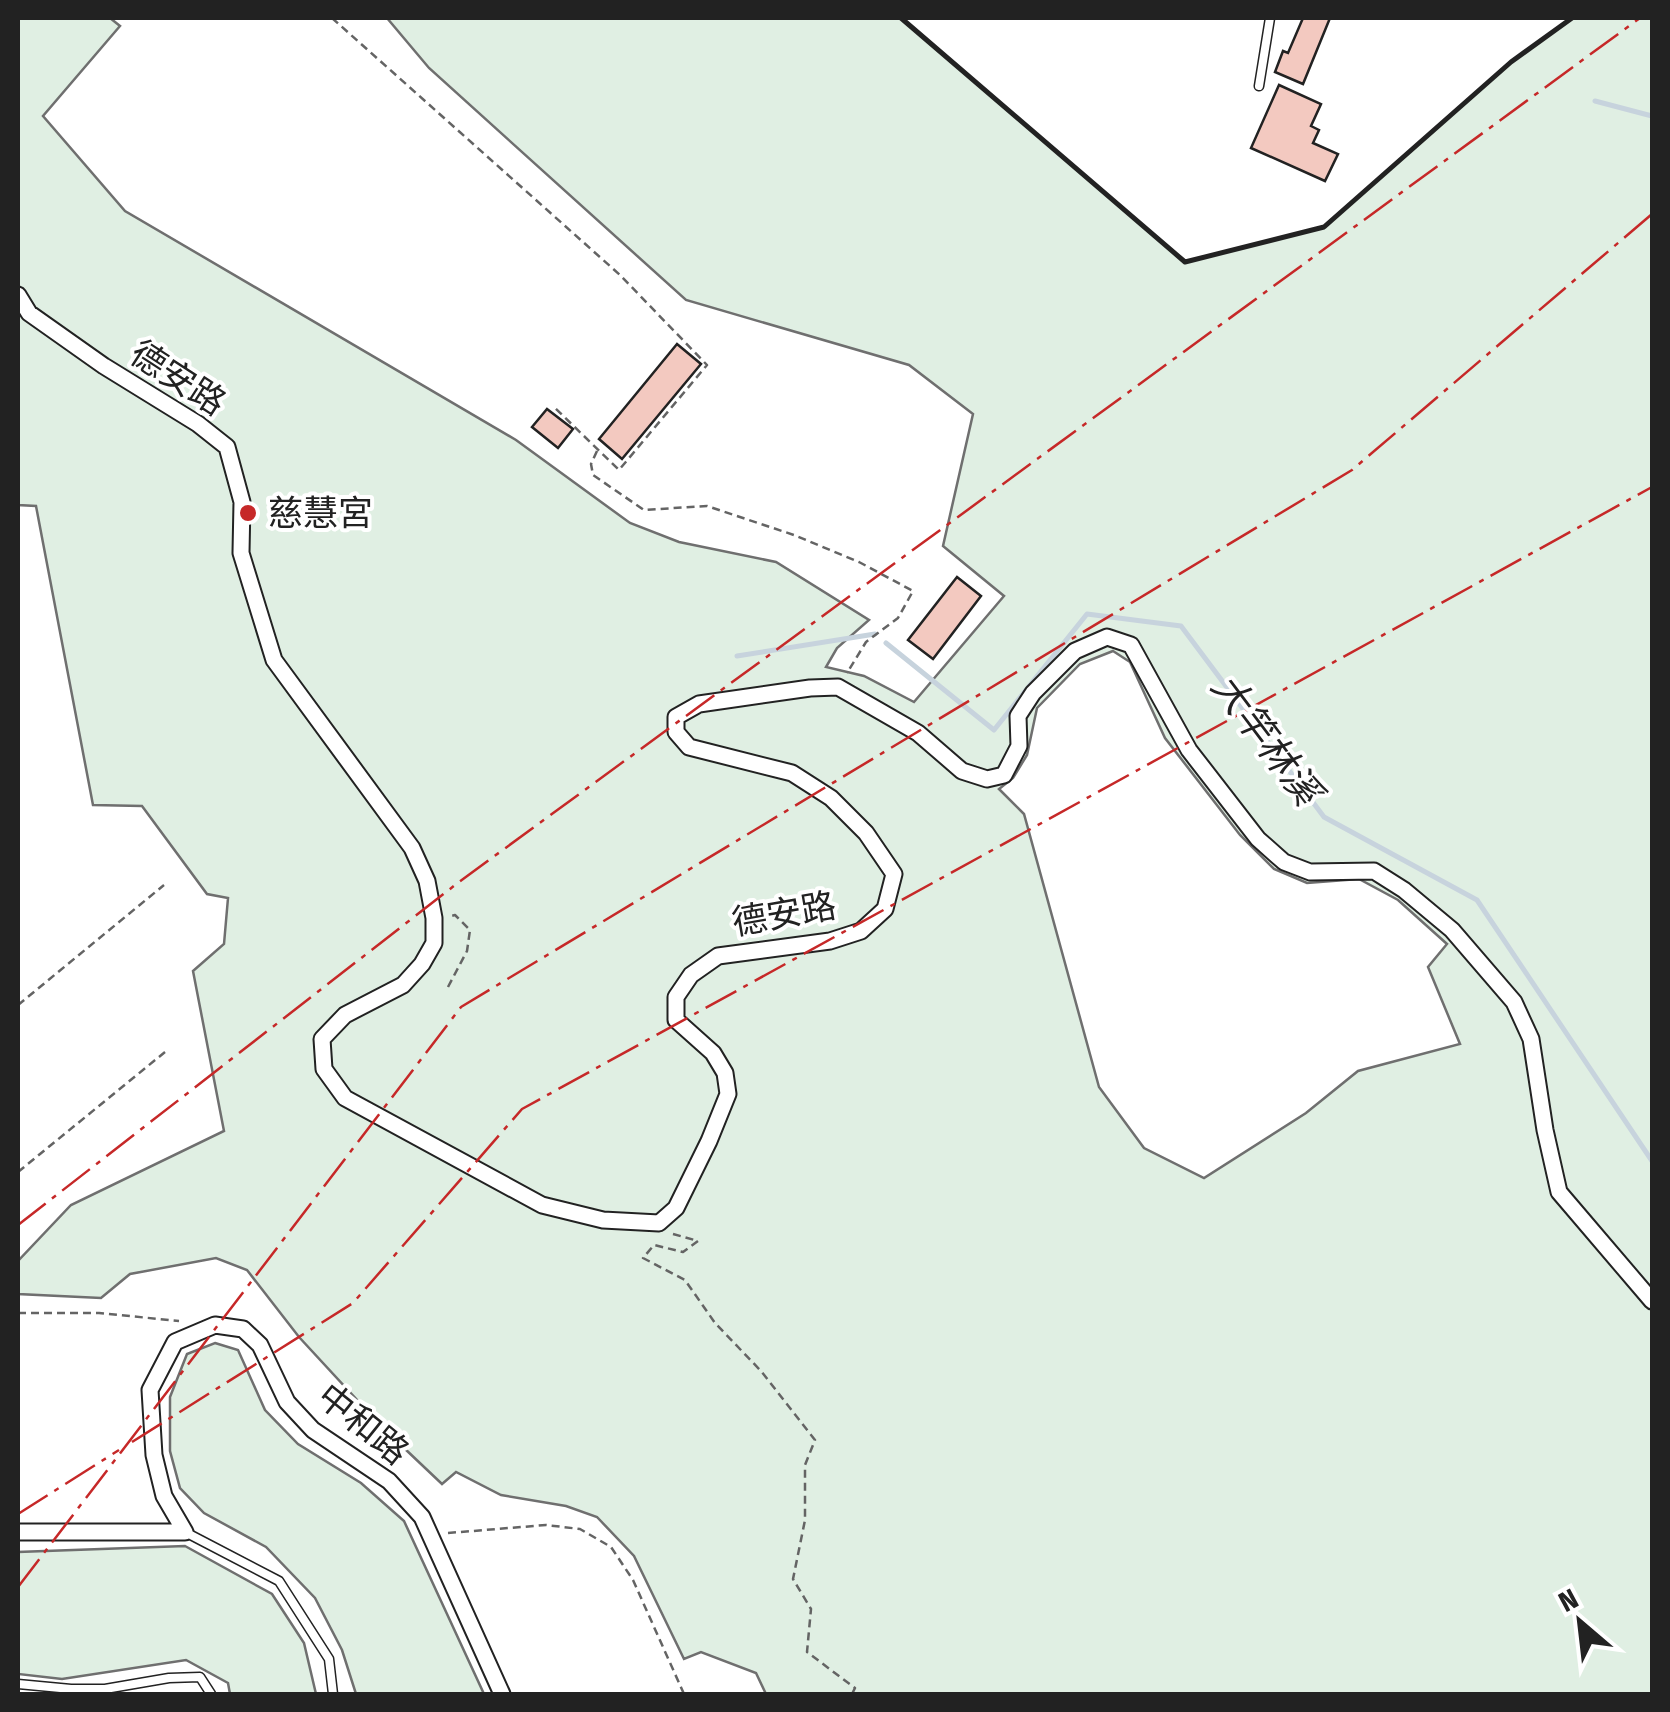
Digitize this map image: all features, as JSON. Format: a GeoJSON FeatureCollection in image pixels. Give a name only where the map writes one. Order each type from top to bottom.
{"type":"FeatureCollection","features":[{"type":"Feature","properties":{"kind":"street","name":"德安路"},"geometry":{"type":"LineString","coordinates":[[18,295],[29,313],[104,366],[198,424],[227,448],[242,502],[241,553],[274,660],[412,848],[427,881],[434,943],[404,985],[345,1015],[322,1039],[324,1069],[345,1098],[542,1204],[603,1220],[659,1223],[676,1208],[728,1094],[726,1073],[713,1053],[676,1020],[676,997],[690,975],[718,956],[830,941],[861,931],[885,909],[894,874],[866,833],[830,798],[792,774],[689,748],[676,732],[676,717],[699,704],[838,687]]}},
{"type":"Feature","properties":{"kind":"street"},"geometry":{"type":"LineString","coordinates":[[838,687],[918,733],[962,770],[987,779],[1004,775],[1019,746],[1018,716],[1032,692],[1075,651],[1106,637],[1131,645],[1188,750],[1258,839],[1284,862],[1310,872],[1374,871],[1404,890],[1452,930],[1514,1002],[1531,1039],[1559,1192],[1652,1300]]}},
{"type":"Feature","properties":{"kind":"street","name":"中和路"},"geometry":{"type":"LineString","coordinates":[[185,1532],[164,1496],[154,1455],[150,1390],[174,1342],[216,1325],[243,1329],[260,1345],[287,1402],[313,1430],[389,1481],[422,1517],[502,1694]]}},
{"type":"Feature","properties":{"kind":"street"},"geometry":{"type":"LineString","coordinates":[[20,1532],[185,1532]]}},
{"type":"Feature","properties":{"kind":"lane"},"geometry":{"type":"LineString","coordinates":[[1259,86],[1270,18]]}},
{"type":"Feature","properties":{"kind":"lane"},"geometry":{"type":"LineString","coordinates":[[185,1532],[279,1581],[328,1658],[334,1694]]}},
{"type":"Feature","properties":{"kind":"lane"},"geometry":{"type":"LineString","coordinates":[[18,1684],[106,1689],[168,1678],[200,1677],[211,1694]]}},
{"type":"Feature","properties":{"kind":"path"},"geometry":{"type":"LineString","coordinates":[[332,18],[620,274],[706,365],[619,470],[553,406]]}},
{"type":"Feature","properties":{"kind":"path"},"geometry":{"type":"LineString","coordinates":[[597,449],[591,464],[593,475],[644,510],[708,506],[794,535],[913,590],[898,618],[866,642],[838,687]]}},
{"type":"Feature","properties":{"kind":"path"},"geometry":{"type":"LineString","coordinates":[[18,1004],[164,886]]}},
{"type":"Feature","properties":{"kind":"path"},"geometry":{"type":"LineString","coordinates":[[434,918],[455,916],[470,930],[468,951],[448,988]]}},
{"type":"Feature","properties":{"kind":"path"},"geometry":{"type":"LineString","coordinates":[[18,1172],[166,1052]]}},
{"type":"Feature","properties":{"kind":"path"},"geometry":{"type":"LineString","coordinates":[[659,1223],[675,1235],[698,1241],[683,1252],[654,1244],[643,1258],[685,1280],[715,1323],[761,1371],[814,1440],[805,1465],[805,1520],[793,1579],[811,1609],[806,1652],[856,1688],[852,1694]]}},
{"type":"Feature","properties":{"kind":"path"},"geometry":{"type":"LineString","coordinates":[[18,1313],[99,1313],[176,1321]]}},
{"type":"Feature","properties":{"kind":"path"},"geometry":{"type":"LineString","coordinates":[[430,1535],[546,1525],[580,1528],[611,1547],[633,1580],[684,1694]]}},
{"type":"Feature","properties":{"kind":"green space"},"geometry":{"type":"Polygon","coordinates":[[[18,18],[110,18],[120,26],[43,116],[125,211],[516,440],[630,523],[679,542],[776,562],[869,620],[837,648],[826,667],[864,676],[914,702],[1004,596],[943,546],[973,414],[909,365],[686,300],[429,68],[387,18],[901,18],[1185,262],[1324,227],[1511,62],[1572,18],[1652,18],[1652,1694],[766,1694],[756,1673],[701,1652],[684,1659],[634,1556],[597,1517],[566,1506],[501,1495],[456,1472],[442,1484],[384,1429],[299,1337],[247,1270],[216,1258],[130,1274],[101,1298],[18,1294],[18,1261],[71,1205],[224,1131],[193,971],[224,944],[228,898],[207,894],[142,806],[93,805],[36,506],[18,505],[18,18]],[[1113,651],[1080,664],[1037,708],[1027,755],[1013,778],[999,789],[1024,814],[1099,1087],[1144,1148],[1204,1178],[1306,1113],[1358,1071],[1460,1044],[1428,967],[1447,944],[1398,900],[1359,879],[1307,883],[1274,869],[1240,835],[1165,738],[1130,662],[1113,651]]]}},
{"type":"Feature","properties":{"kind":"green space"},"geometry":{"type":"Polygon","coordinates":[[[215,1343],[238,1350],[265,1410],[298,1444],[361,1483],[404,1521],[484,1694],[356,1694],[342,1650],[315,1598],[266,1547],[204,1513],[180,1488],[170,1451],[170,1397],[187,1354],[215,1343]]]}},
{"type":"Feature","properties":{"kind":"green space"},"geometry":{"type":"Polygon","coordinates":[[[185,1546],[272,1594],[304,1643],[316,1694],[230,1694],[228,1683],[186,1660],[62,1679],[18,1674],[18,1552],[185,1546]]]}},
{"type":"Feature","properties":{"kind":"building"},"geometry":{"type":"Polygon","coordinates":[[[1303,18],[1330,18],[1303,84],[1275,72],[1303,18]]]}},
{"type":"Feature","properties":{"kind":"building"},"geometry":{"type":"Polygon","coordinates":[[[1279,85],[1321,104],[1311,126],[1319,130],[1313,143],[1338,154],[1325,181],[1251,148],[1279,85]]]}},
{"type":"Feature","properties":{"kind":"building"},"geometry":{"type":"Polygon","coordinates":[[[677,344],[701,364],[622,459],[599,439],[677,344]]]}},
{"type":"Feature","properties":{"kind":"building"},"geometry":{"type":"Polygon","coordinates":[[[547,409],[573,429],[558,448],[532,427],[547,409]]]}},
{"type":"Feature","properties":{"kind":"building"},"geometry":{"type":"Polygon","coordinates":[[[957,577],[981,596],[933,659],[908,640],[957,577]]]}},
{"type":"Feature","properties":{"kind":"waterway"},"geometry":{"type":"LineString","coordinates":[[1595,101],[1652,116]]}},
{"type":"Feature","properties":{"kind":"waterway","name":"大竿林溪"},"geometry":{"type":"LineString","coordinates":[[886,643],[994,730],[1087,614],[1181,626],[1324,817],[1477,900],[1652,1161]]}},
{"type":"Feature","properties":{"kind":"waterway","name":"大竿林溪"},"geometry":{"type":"LineString","coordinates":[[737,656],[875,634]]}},
{"type":"Feature","properties":{"kind":"wall"},"geometry":{"type":"LineString","coordinates":[[901,18],[1185,262],[1324,227],[1511,62],[1572,18]]}},
{"type":"Feature","properties":{"kind":"power"},"geometry":{"type":"LineString","coordinates":[[18,1225],[459,882],[1640,18]]}},
{"type":"Feature","properties":{"kind":"power"},"geometry":{"type":"LineString","coordinates":[[18,1587],[461,1007],[1352,470],[1652,214]]}},
{"type":"Feature","properties":{"kind":"power"},"geometry":{"type":"LineString","coordinates":[[132,1442],[353,1303],[522,1109],[1652,487]]}},
{"type":"Feature","properties":{"kind":"power"},"geometry":{"type":"LineString","coordinates":[[18,1514],[119,1450]]}},
{"type":"Feature","properties":{"kind":"place","name":"慈慧宮"},"geometry":{"type":"Point","coordinates":[248,513]}}]}
